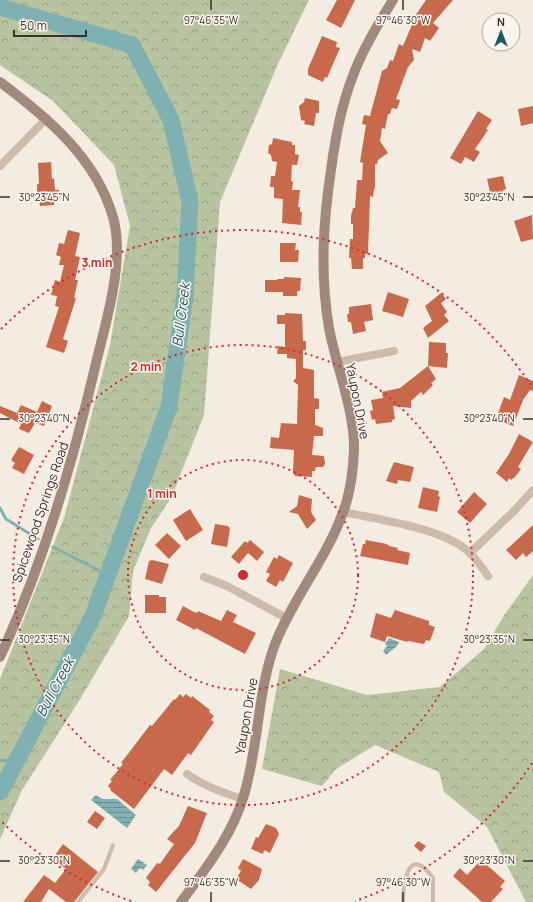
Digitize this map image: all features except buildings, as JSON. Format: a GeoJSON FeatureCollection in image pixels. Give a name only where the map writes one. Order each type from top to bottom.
{"type":"FeatureCollection","features":[{"type":"Feature","properties":{"kind":"street","name":"Yaupon Drive"},"geometry":{"type":"LineString","coordinates":[[181,902],[219,850],[228,834],[243,799],[251,768],[259,705],[275,644],[334,534],[344,512],[350,490],[354,446],[350,417],[329,328],[323,275],[322,245],[325,208],[341,110],[351,80],[363,52],[393,0]]}},
{"type":"Feature","properties":{"kind":"street","name":"Spicewood Springs Road"},"geometry":{"type":"LineString","coordinates":[[0,82],[47,118],[83,159],[103,190],[114,219],[116,233],[116,261],[112,295],[69,471],[45,545],[0,657]]}},
{"type":"Feature","properties":{"kind":"street"},"geometry":{"type":"LineString","coordinates":[[0,166],[47,118]]}},
{"type":"Feature","properties":{"kind":"street"},"geometry":{"type":"LineString","coordinates":[[337,362],[394,351]]}},
{"type":"Feature","properties":{"kind":"street"},"geometry":{"type":"LineString","coordinates":[[470,553],[516,509],[533,490]]}},
{"type":"Feature","properties":{"kind":"street"},"geometry":{"type":"LineString","coordinates":[[344,512],[425,530],[449,540],[470,553],[488,576]]}},
{"type":"Feature","properties":{"kind":"street"},"geometry":{"type":"LineString","coordinates":[[204,577],[227,586],[288,619]]}},
{"type":"Feature","properties":{"kind":"street"},"geometry":{"type":"LineString","coordinates":[[187,774],[197,781],[217,790],[243,799]]}},
{"type":"Feature","properties":{"kind":"lane"},"geometry":{"type":"LineString","coordinates":[[78,902],[104,869],[113,845]]}},
{"type":"Feature","properties":{"kind":"lane"},"geometry":{"type":"LineString","coordinates":[[403,902],[405,875],[408,868],[414,866],[424,867],[433,878],[432,902]]}},
{"type":"Feature","properties":{"kind":"green space"},"geometry":{"type":"Polygon","coordinates":[[[0,0],[309,0],[277,66],[220,202],[204,415],[171,498],[151,528],[133,571],[129,616],[79,701],[22,790],[0,839],[0,679],[64,518],[110,345],[130,226],[114,165],[53,101],[0,65],[0,0]]]}},
{"type":"Feature","properties":{"kind":"green space"},"geometry":{"type":"Polygon","coordinates":[[[533,575],[533,902],[526,902],[487,827],[444,792],[439,772],[375,745],[336,769],[322,786],[262,769],[280,669],[367,695],[440,687],[484,649],[505,614],[533,575]]]}},
{"type":"Feature","properties":{"kind":"water"},"geometry":{"type":"Polygon","coordinates":[[[389,638],[399,642],[397,646],[386,655],[383,651],[387,646],[385,644],[389,638]]]}},
{"type":"Feature","properties":{"kind":"water"},"geometry":{"type":"Polygon","coordinates":[[[96,795],[102,799],[117,799],[136,815],[127,828],[91,800],[96,795]]]}},
{"type":"Feature","properties":{"kind":"water"},"geometry":{"type":"Polygon","coordinates":[[[138,859],[147,865],[143,870],[140,868],[136,873],[131,869],[138,859]]]}},
{"type":"Feature","properties":{"kind":"waterway","name":"Bull Creek"},"geometry":{"type":"LineString","coordinates":[[0,7],[132,45],[171,120],[190,202],[185,295],[169,407],[93,616],[0,792]]}},
{"type":"Feature","properties":{"kind":"waterway"},"geometry":{"type":"LineString","coordinates":[[0,508],[6,519],[38,539]]}},
{"type":"Feature","properties":{"kind":"waterway"},"geometry":{"type":"LineString","coordinates":[[53,547],[108,575]]}},
{"type":"Feature","properties":{"kind":"waterway"},"geometry":{"type":"LineString","coordinates":[[0,760],[16,762]]}}]}
